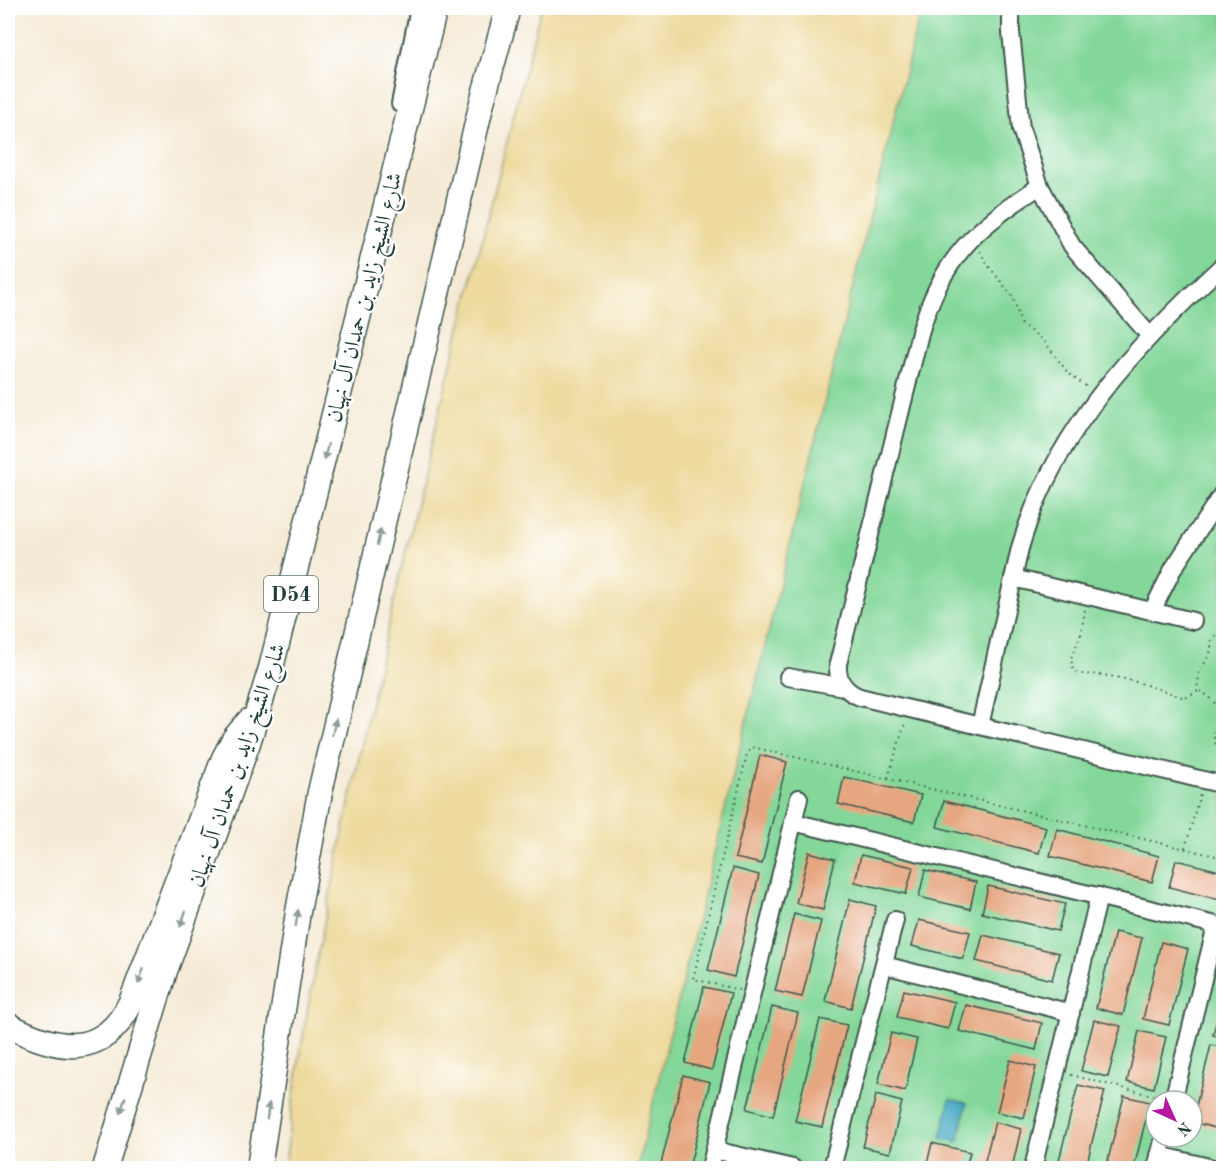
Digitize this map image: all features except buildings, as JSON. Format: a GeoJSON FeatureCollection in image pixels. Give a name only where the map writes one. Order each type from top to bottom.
{"type":"FeatureCollection","features":[{"type":"Feature","properties":{"kind":"highway","name":"شارع الشيخ زايد بن حمدان آل نهيان"},"geometry":{"type":"LineString","coordinates":[[105,1168],[165,971],[257,714],[291,592],[435,8]]}},
{"type":"Feature","properties":{"kind":"highway"},"geometry":{"type":"LineString","coordinates":[[259,1168],[296,923],[320,792],[482,102],[508,8]]}},
{"type":"Feature","properties":{"kind":"highway"},"geometry":{"type":"LineString","coordinates":[[8,1025],[40,1042],[70,1046],[102,1036],[120,1021],[131,1002],[224,758],[241,730],[257,714]]}},
{"type":"Feature","properties":{"kind":"street"},"geometry":{"type":"LineString","coordinates":[[336,410],[338,371],[396,125],[419,8]]}},
{"type":"Feature","properties":{"kind":"street"},"geometry":{"type":"LineString","coordinates":[[1011,8],[1011,32],[1022,129],[1040,186],[1072,246],[1150,336]]}},
{"type":"Feature","properties":{"kind":"street"},"geometry":{"type":"LineString","coordinates":[[844,687],[838,676],[838,664],[920,333],[942,276],[975,233],[1040,186]]}},
{"type":"Feature","properties":{"kind":"street"},"geometry":{"type":"LineString","coordinates":[[980,726],[1013,578],[1028,520],[1039,492],[1067,441],[1100,393],[1150,336],[1224,264]]}},
{"type":"Feature","properties":{"kind":"street"},"geometry":{"type":"LineString","coordinates":[[1152,611],[1173,569],[1224,491]]}},
{"type":"Feature","properties":{"kind":"street"},"geometry":{"type":"LineString","coordinates":[[1013,578],[1193,621]]}},
{"type":"Feature","properties":{"kind":"street"},"geometry":{"type":"LineString","coordinates":[[788,677],[844,687],[860,697],[1224,785]]}},
{"type":"Feature","properties":{"kind":"street"},"geometry":{"type":"LineString","coordinates":[[710,1168],[799,798]]}},
{"type":"Feature","properties":{"kind":"street"},"geometry":{"type":"LineString","coordinates":[[793,822],[1220,926],[1176,1089]]}},
{"type":"Feature","properties":{"kind":"street"},"geometry":{"type":"LineString","coordinates":[[1033,1168],[1099,896]]}},
{"type":"Feature","properties":{"kind":"street"},"geometry":{"type":"LineString","coordinates":[[832,1168],[895,920]]}},
{"type":"Feature","properties":{"kind":"street"},"geometry":{"type":"LineString","coordinates":[[884,965],[1071,1013]]}},
{"type":"Feature","properties":{"kind":"street"},"geometry":{"type":"LineString","coordinates":[[714,1150],[793,1168]]}},
{"type":"Feature","properties":{"kind":"street"},"geometry":{"type":"LineString","coordinates":[[1158,1162],[1213,1168]]}},
{"type":"Feature","properties":{"kind":"path"},"geometry":{"type":"LineString","coordinates":[[975,233],[987,264],[1013,297],[1021,324],[1044,342],[1068,373],[1100,393]]}},
{"type":"Feature","properties":{"kind":"path"},"geometry":{"type":"LineString","coordinates":[[1089,596],[1081,634],[1072,651],[1070,664],[1073,670],[1080,675],[1103,675],[1161,688],[1185,698],[1194,695],[1198,690],[1198,673],[1210,654],[1212,639],[1224,627]]}},
{"type":"Feature","properties":{"kind":"path"},"geometry":{"type":"LineString","coordinates":[[1198,690],[1213,700],[1218,710],[1214,741],[1224,756]]}},
{"type":"Feature","properties":{"kind":"path"},"geometry":{"type":"LineString","coordinates":[[888,778],[909,709]]}},
{"type":"Feature","properties":{"kind":"path"},"geometry":{"type":"LineString","coordinates":[[1185,848],[1204,780]]}},
{"type":"Feature","properties":{"kind":"path"},"geometry":{"type":"LineString","coordinates":[[1057,1071],[1144,1094]]}},
{"type":"Feature","properties":{"kind":"green space"},"geometry":{"type":"Polygon","coordinates":[[[921,8],[1223,8],[1223,1168],[637,1168],[921,8]]]}},
{"type":"Feature","properties":{"kind":"sand"},"geometry":{"type":"Polygon","coordinates":[[[541,8],[921,8],[637,1168],[285,1168],[297,1072],[314,976],[374,688],[443,396],[541,8]]]}},
{"type":"Feature","properties":{"kind":"water"},"geometry":{"type":"Polygon","coordinates":[[[950,1099],[967,1103],[958,1142],[941,1138],[950,1099]]]}}]}
